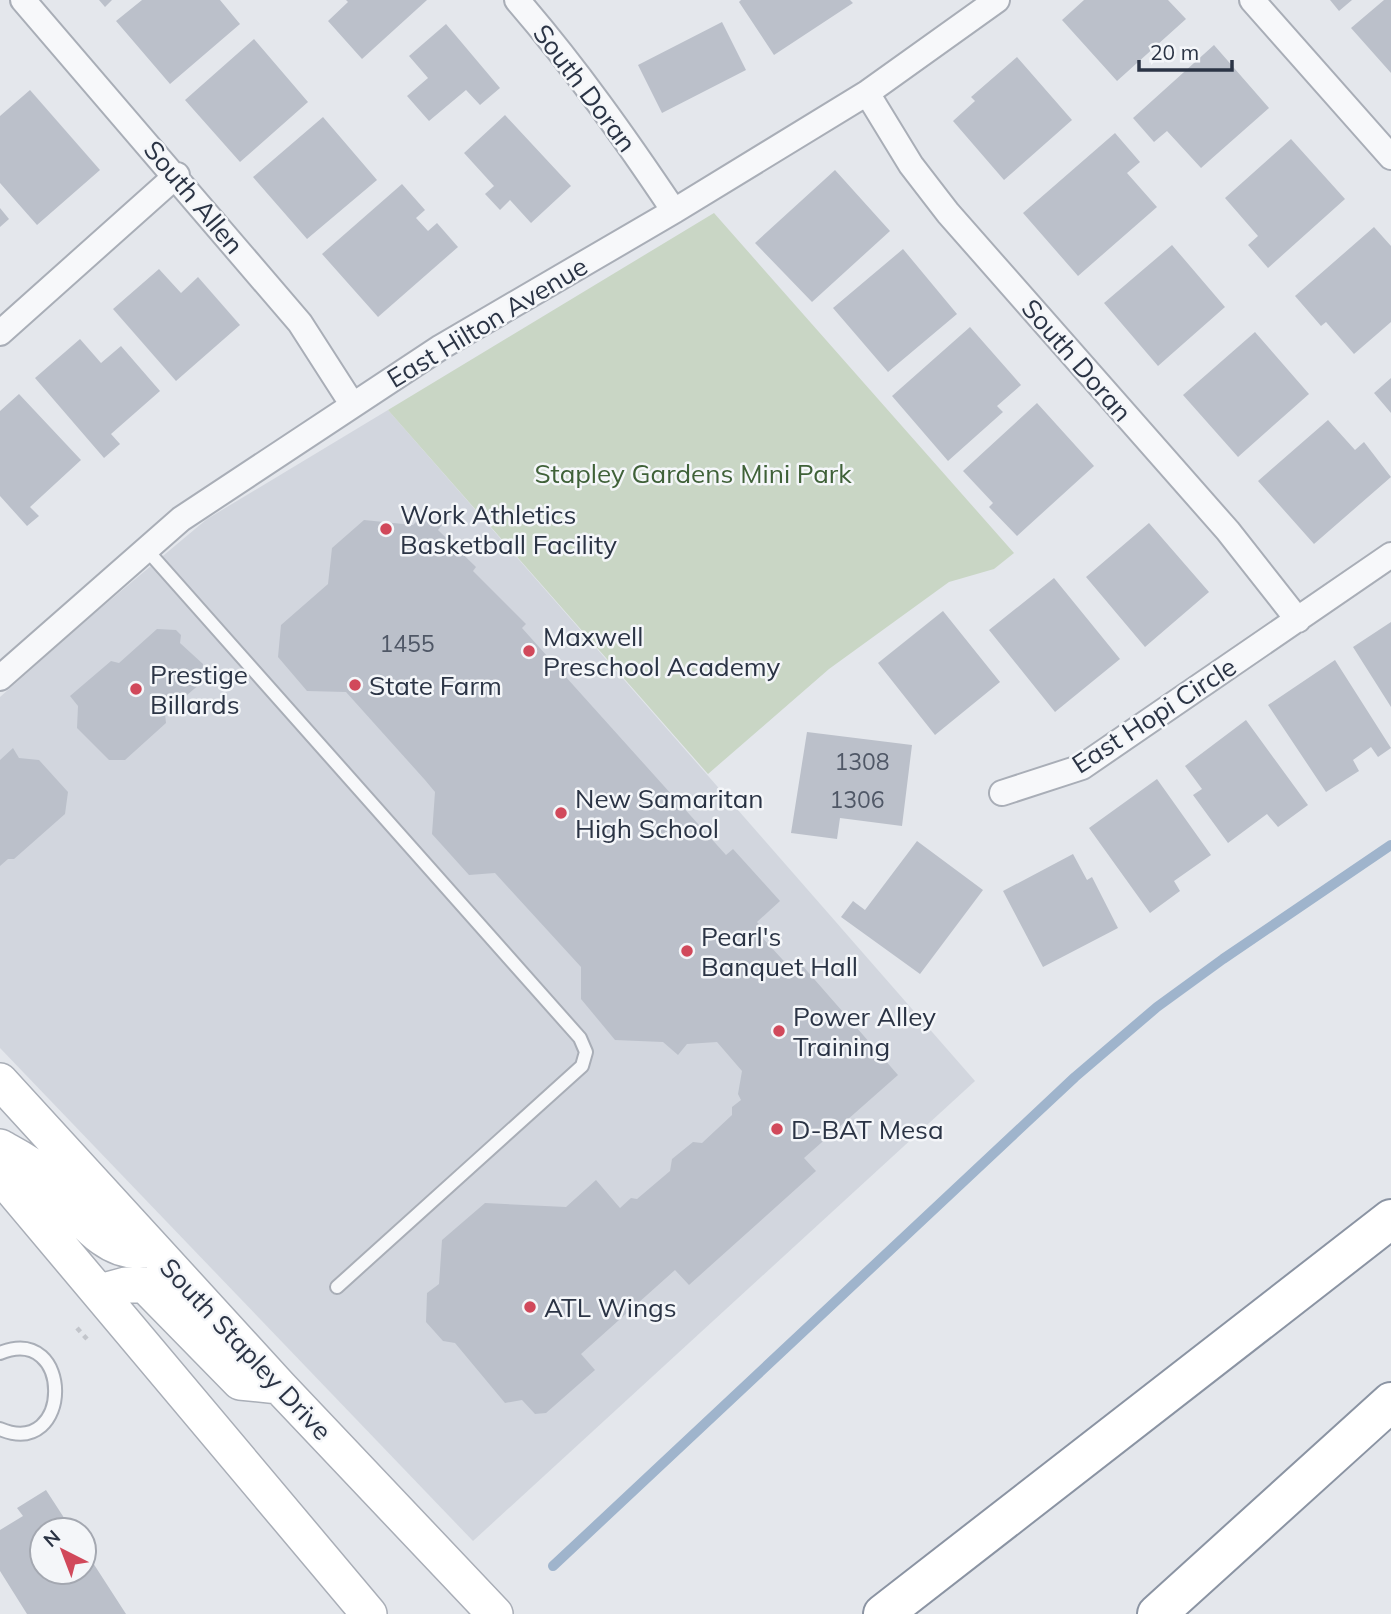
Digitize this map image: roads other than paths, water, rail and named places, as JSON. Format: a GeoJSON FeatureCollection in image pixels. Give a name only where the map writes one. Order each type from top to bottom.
{"type":"FeatureCollection","features":[{"type":"Feature","properties":{"kind":"highway"},"geometry":{"type":"LineString","coordinates":[[883,1614],[1391,1219]]}},
{"type":"Feature","properties":{"kind":"highway"},"geometry":{"type":"LineString","coordinates":[[1157,1614],[1391,1402]]}},
{"type":"Feature","properties":{"kind":"main road","name":"South Stapley Drive"},"geometry":{"type":"LineString","coordinates":[[0,1081],[279,1386],[495,1614]]}},
{"type":"Feature","properties":{"kind":"main road"},"geometry":{"type":"LineString","coordinates":[[0,1147],[40,1172],[97,1233],[111,1243],[139,1252],[151,1248]]}},
{"type":"Feature","properties":{"kind":"main road"},"geometry":{"type":"LineString","coordinates":[[0,1175],[369,1614]]}},
{"type":"Feature","properties":{"kind":"main road"},"geometry":{"type":"LineString","coordinates":[[100,1292],[126,1285],[145,1285],[240,1382],[279,1386]]}},
{"type":"Feature","properties":{"kind":"street","name":"South Allen"},"geometry":{"type":"LineString","coordinates":[[23,0],[177,175],[300,323],[352,404]]}},
{"type":"Feature","properties":{"kind":"street","name":"South Doran"},"geometry":{"type":"LineString","coordinates":[[517,0],[559,49],[612,120],[674,211]]}},
{"type":"Feature","properties":{"kind":"street","name":"East Hilton Avenue"},"geometry":{"type":"LineString","coordinates":[[0,678],[181,519],[441,347],[674,211],[867,93],[997,0]]}},
{"type":"Feature","properties":{"kind":"street"},"geometry":{"type":"LineString","coordinates":[[1252,0],[1391,157]]}},
{"type":"Feature","properties":{"kind":"street","name":"South Doran"},"geometry":{"type":"LineString","coordinates":[[867,93],[911,165],[948,213],[1228,531],[1298,620]]}},
{"type":"Feature","properties":{"kind":"street"},"geometry":{"type":"LineString","coordinates":[[0,333],[177,175]]}},
{"type":"Feature","properties":{"kind":"street","name":"East Hopi Circle"},"geometry":{"type":"LineString","coordinates":[[1002,793],[1082,767],[1391,555]]}},
{"type":"Feature","properties":{"kind":"lane"},"geometry":{"type":"LineString","coordinates":[[146,549],[494,939],[580,1038],[586,1052],[582,1066],[337,1287]]}},
{"type":"Feature","properties":{"kind":"lane"},"geometry":{"type":"LineString","coordinates":[[0,1353],[20,1350],[33,1353],[53,1372],[57,1392],[52,1412],[32,1430],[18,1433],[0,1429]]}},
{"type":"Feature","properties":{"kind":"waterway"},"geometry":{"type":"LineString","coordinates":[[553,1566],[1075,1077],[1157,1007],[1391,845]]}},
{"type":"Feature","properties":{"kind":"place","name":"Work Athletics Basketball Facility"},"geometry":{"type":"Point","coordinates":[386,529]}},
{"type":"Feature","properties":{"kind":"place","name":"Maxwell Preschool Academy"},"geometry":{"type":"Point","coordinates":[529,651]}},
{"type":"Feature","properties":{"kind":"place","name":"State Farm"},"geometry":{"type":"Point","coordinates":[355,685]}},
{"type":"Feature","properties":{"kind":"place","name":"Prestige Billards"},"geometry":{"type":"Point","coordinates":[136,689]}},
{"type":"Feature","properties":{"kind":"place","name":"New Samaritan High School"},"geometry":{"type":"Point","coordinates":[561,813]}},
{"type":"Feature","properties":{"kind":"place","name":"Pearl's Banquet Hall"},"geometry":{"type":"Point","coordinates":[687,951]}},
{"type":"Feature","properties":{"kind":"place","name":"Power Alley Training"},"geometry":{"type":"Point","coordinates":[779,1031]}},
{"type":"Feature","properties":{"kind":"place","name":"D-BAT Mesa"},"geometry":{"type":"Point","coordinates":[777,1129]}},
{"type":"Feature","properties":{"kind":"place","name":"ATL Wings"},"geometry":{"type":"Point","coordinates":[530,1307]}},
{"type":"Feature","properties":{"kind":"park label","name":"Stapley Gardens Mini Park"},"geometry":{"type":"Point","coordinates":[693,473]}}]}
